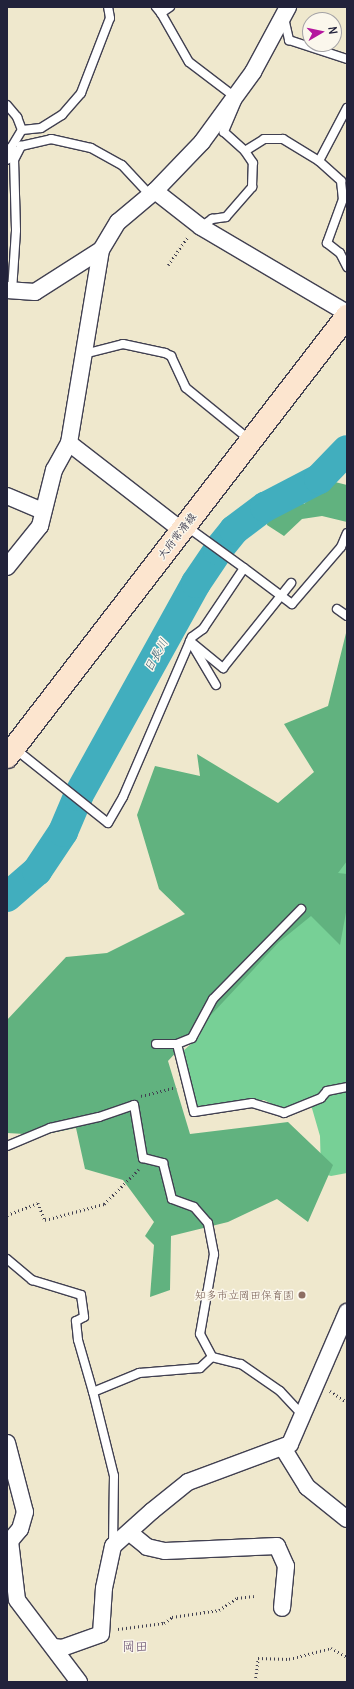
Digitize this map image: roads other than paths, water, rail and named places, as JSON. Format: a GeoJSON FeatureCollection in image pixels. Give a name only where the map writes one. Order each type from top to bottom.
{"type":"FeatureCollection","features":[{"type":"Feature","properties":{"kind":"main road","name":"大府常滑線"},"geometry":{"type":"LineString","coordinates":[[10,753],[347,315]]}},
{"type":"Feature","properties":{"kind":"street"},"geometry":{"type":"LineString","coordinates":[[7,567],[40,526],[54,470],[69,443],[101,250],[118,222],[153,193],[202,142],[234,98],[285,12]]}},
{"type":"Feature","properties":{"kind":"street"},"geometry":{"type":"LineString","coordinates":[[153,193],[199,225],[347,315]]}},
{"type":"Feature","properties":{"kind":"street"},"geometry":{"type":"LineString","coordinates":[[10,290],[35,292],[101,250]]}},
{"type":"Feature","properties":{"kind":"street"},"geometry":{"type":"LineString","coordinates":[[69,443],[183,528]]}},
{"type":"Feature","properties":{"kind":"street"},"geometry":{"type":"LineString","coordinates":[[7,496],[43,511]]}},
{"type":"Feature","properties":{"kind":"street"},"geometry":{"type":"LineString","coordinates":[[54,1647],[62,1648],[101,1631],[104,1588],[113,1546],[188,1482],[283,1448],[290,1444],[304,1416],[347,1312]]}},
{"type":"Feature","properties":{"kind":"street"},"geometry":{"type":"LineString","coordinates":[[7,1443],[25,1512],[20,1529],[10,1542],[17,1600],[79,1682]]}},
{"type":"Feature","properties":{"kind":"street"},"geometry":{"type":"LineString","coordinates":[[283,1448],[307,1487],[347,1519]]}},
{"type":"Feature","properties":{"kind":"street"},"geometry":{"type":"LineString","coordinates":[[130,1533],[147,1547],[165,1550],[277,1546],[286,1566],[282,1608]]}},
{"type":"Feature","properties":{"kind":"lane"},"geometry":{"type":"LineString","coordinates":[[22,130],[41,128],[52,122],[81,93],[110,18],[108,7]]}},
{"type":"Feature","properties":{"kind":"lane"},"geometry":{"type":"LineString","coordinates":[[170,7],[159,10],[189,62],[237,102],[235,110],[224,132],[245,151],[253,163],[252,187],[226,217],[212,219],[199,225]]}},
{"type":"Feature","properties":{"kind":"lane"},"geometry":{"type":"LineString","coordinates":[[285,12],[289,40],[347,59]]}},
{"type":"Feature","properties":{"kind":"lane"},"geometry":{"type":"LineString","coordinates":[[7,105],[17,117],[22,130],[7,160]]}},
{"type":"Feature","properties":{"kind":"lane"},"geometry":{"type":"LineString","coordinates":[[319,161],[347,108]]}},
{"type":"Feature","properties":{"kind":"lane"},"geometry":{"type":"LineString","coordinates":[[245,151],[274,137],[319,161],[336,174],[343,189],[338,214],[327,237],[347,267]]}},
{"type":"Feature","properties":{"kind":"lane"},"geometry":{"type":"LineString","coordinates":[[13,150],[32,141],[51,139],[91,148],[122,165],[153,193]]}},
{"type":"Feature","properties":{"kind":"lane"},"geometry":{"type":"LineString","coordinates":[[10,290],[13,150]]}},
{"type":"Feature","properties":{"kind":"lane"},"geometry":{"type":"LineString","coordinates":[[84,354],[123,344],[165,353],[171,356],[186,388],[250,441]]}},
{"type":"Feature","properties":{"kind":"lane"},"geometry":{"type":"LineString","coordinates":[[183,528],[244,568],[292,604],[341,547],[347,533]]}},
{"type":"Feature","properties":{"kind":"lane"},"geometry":{"type":"LineString","coordinates":[[10,753],[108,823],[123,797],[190,641],[203,629],[244,568]]}},
{"type":"Feature","properties":{"kind":"lane"},"geometry":{"type":"LineString","coordinates":[[190,641],[223,668],[291,583]]}},
{"type":"Feature","properties":{"kind":"lane"},"geometry":{"type":"LineString","coordinates":[[337,609],[347,616]]}},
{"type":"Feature","properties":{"kind":"lane"},"geometry":{"type":"LineString","coordinates":[[190,641],[216,685]]}},
{"type":"Feature","properties":{"kind":"lane"},"geometry":{"type":"LineString","coordinates":[[156,1044],[177,1044],[192,1038],[213,999],[301,909]]}},
{"type":"Feature","properties":{"kind":"lane"},"geometry":{"type":"LineString","coordinates":[[177,1044],[194,1112],[252,1103],[284,1114],[321,1098],[327,1091],[347,1087]]}},
{"type":"Feature","properties":{"kind":"lane"},"geometry":{"type":"LineString","coordinates":[[7,1146],[50,1128],[99,1117],[132,1105],[137,1111],[145,1159],[163,1163],[172,1199],[194,1207],[208,1223],[214,1254],[200,1334],[212,1357],[241,1364],[280,1391],[304,1416]]}},
{"type":"Feature","properties":{"kind":"lane"},"geometry":{"type":"LineString","coordinates":[[7,1260],[32,1280],[81,1295],[84,1316],[76,1321],[78,1340],[114,1476],[113,1546]]}},
{"type":"Feature","properties":{"kind":"lane"},"geometry":{"type":"LineString","coordinates":[[93,1392],[139,1373],[200,1368],[212,1357]]}},
{"type":"Feature","properties":{"kind":"waterway","name":"日長川"},"geometry":{"type":"LineString","coordinates":[[7,897],[37,871],[63,832],[78,796],[196,583],[218,550],[234,530],[265,507],[319,479],[347,450]]}},
{"type":"Feature","properties":{"kind":"place","name":"知多市立岡田保育園"},"geometry":{"type":"Point","coordinates":[302,1295]}},
{"type":"Feature","properties":{"kind":"district","name":"岡田"},"geometry":{"type":"Point","coordinates":[135,1647]}}]}
